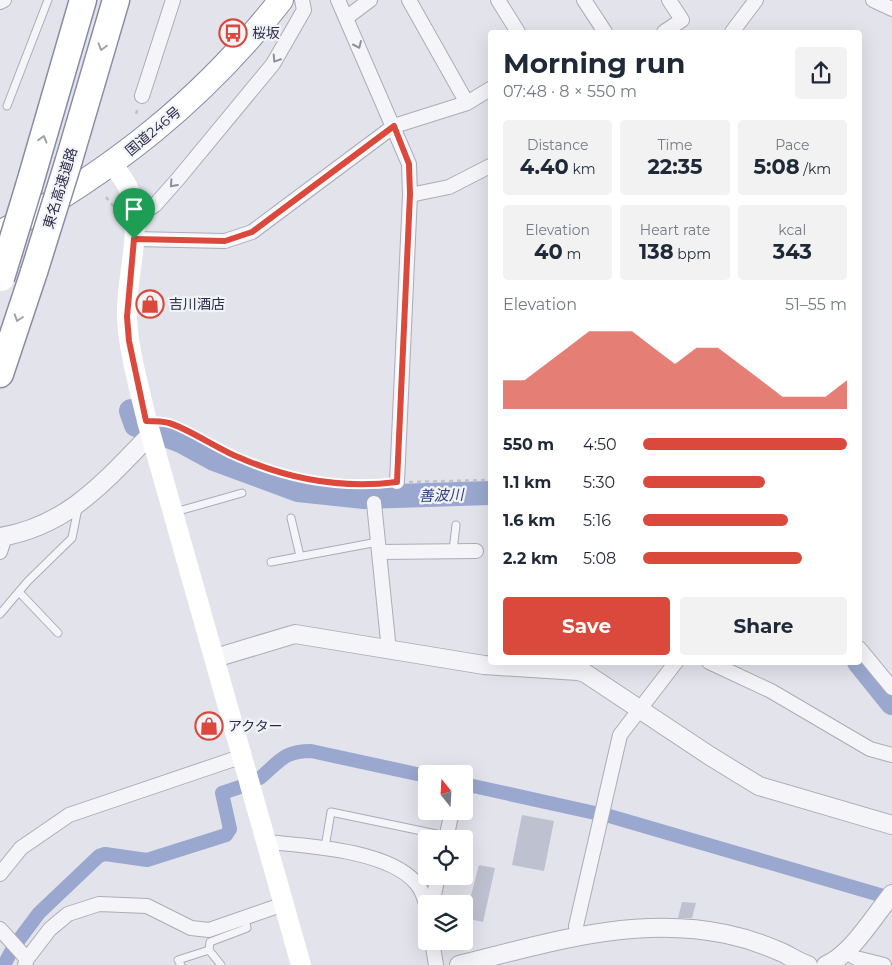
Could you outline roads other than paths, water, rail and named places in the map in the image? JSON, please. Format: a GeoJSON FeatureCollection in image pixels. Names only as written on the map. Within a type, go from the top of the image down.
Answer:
{"type":"FeatureCollection","features":[{"type":"Feature","properties":{"kind":"highway"},"geometry":{"type":"LineString","coordinates":[[0,279],[83,0]]}},
{"type":"Feature","properties":{"kind":"highway","name":"東名高速道路"},"geometry":{"type":"LineString","coordinates":[[0,374],[69,160],[116,0]]}},
{"type":"Feature","properties":{"kind":"highway","name":"国道246号"},"geometry":{"type":"LineString","coordinates":[[0,233],[54,203],[112,164],[198,93],[258,30],[281,0]]}},
{"type":"Feature","properties":{"kind":"main road"},"geometry":{"type":"LineString","coordinates":[[112,164],[129,188],[126,215],[134,239],[127,317],[129,341],[149,427],[301,965]]}},
{"type":"Feature","properties":{"kind":"street"},"geometry":{"type":"LineString","coordinates":[[0,2],[4,0]]}},
{"type":"Feature","properties":{"kind":"street"},"geometry":{"type":"LineString","coordinates":[[142,96],[172,0]]}},
{"type":"Feature","properties":{"kind":"street"},"geometry":{"type":"LineString","coordinates":[[126,215],[155,205],[273,64],[304,10],[302,0]]}},
{"type":"Feature","properties":{"kind":"street"},"geometry":{"type":"LineString","coordinates":[[338,0],[409,164],[410,194],[397,482]]}},
{"type":"Feature","properties":{"kind":"street"},"geometry":{"type":"LineString","coordinates":[[346,18],[370,0]]}},
{"type":"Feature","properties":{"kind":"street"},"geometry":{"type":"LineString","coordinates":[[409,0],[467,104]]}},
{"type":"Feature","properties":{"kind":"street"},"geometry":{"type":"LineString","coordinates":[[498,0],[517,30]]}},
{"type":"Feature","properties":{"kind":"street"},"geometry":{"type":"LineString","coordinates":[[584,0],[605,30]]}},
{"type":"Feature","properties":{"kind":"street"},"geometry":{"type":"LineString","coordinates":[[667,30],[682,20],[669,0]]}},
{"type":"Feature","properties":{"kind":"street"},"geometry":{"type":"LineString","coordinates":[[734,30],[756,0]]}},
{"type":"Feature","properties":{"kind":"street"},"geometry":{"type":"LineString","coordinates":[[873,0],[892,9]]}},
{"type":"Feature","properties":{"kind":"street"},"geometry":{"type":"LineString","coordinates":[[134,239],[225,241],[252,232],[394,126],[467,104],[488,90]]}},
{"type":"Feature","properties":{"kind":"street"},"geometry":{"type":"LineString","coordinates":[[410,194],[448,187],[488,167]]}},
{"type":"Feature","properties":{"kind":"street"},"geometry":{"type":"LineString","coordinates":[[2,542],[42,525],[92,495],[149,427]]}},
{"type":"Feature","properties":{"kind":"street"},"geometry":{"type":"LineString","coordinates":[[374,503],[390,651]]}},
{"type":"Feature","properties":{"kind":"street"},"geometry":{"type":"LineString","coordinates":[[379,547],[453,552],[476,551]]}},
{"type":"Feature","properties":{"kind":"street"},"geometry":{"type":"LineString","coordinates":[[215,658],[295,634],[484,665],[541,666],[585,673],[638,710],[759,786],[892,825]]}},
{"type":"Feature","properties":{"kind":"street"},"geometry":{"type":"LineString","coordinates":[[862,652],[892,688]]}},
{"type":"Feature","properties":{"kind":"street"},"geometry":{"type":"LineString","coordinates":[[578,936],[576,926],[620,735],[674,665]]}},
{"type":"Feature","properties":{"kind":"street"},"geometry":{"type":"LineString","coordinates":[[715,665],[771,691],[870,749],[892,755]]}},
{"type":"Feature","properties":{"kind":"street"},"geometry":{"type":"LineString","coordinates":[[0,874],[21,848],[70,815],[243,756]]}},
{"type":"Feature","properties":{"kind":"street"},"geometry":{"type":"LineString","coordinates":[[267,842],[324,847],[373,860],[404,873],[421,889],[423,895]]}},
{"type":"Feature","properties":{"kind":"street"},"geometry":{"type":"LineString","coordinates":[[826,965],[835,962],[846,952],[892,894]]}},
{"type":"Feature","properties":{"kind":"street"},"geometry":{"type":"LineString","coordinates":[[0,929],[26,962],[50,928],[68,914],[99,904],[147,906],[191,928],[209,930],[284,904]]}},
{"type":"Feature","properties":{"kind":"street"},"geometry":{"type":"LineString","coordinates":[[459,965],[578,936],[609,930],[647,927],[724,933],[749,939],[808,965]]}},
{"type":"Feature","properties":{"kind":"street"},"geometry":{"type":"LineString","coordinates":[[434,950],[436,965]]}},
{"type":"Feature","properties":{"kind":"street"},"geometry":{"type":"LineString","coordinates":[[846,952],[856,958],[884,965]]}},
{"type":"Feature","properties":{"kind":"lane"},"geometry":{"type":"LineString","coordinates":[[7,106],[48,0]]}},
{"type":"Feature","properties":{"kind":"lane"},"geometry":{"type":"LineString","coordinates":[[173,513],[242,493]]}},
{"type":"Feature","properties":{"kind":"lane"},"geometry":{"type":"LineString","coordinates":[[0,614],[72,538],[78,505]]}},
{"type":"Feature","properties":{"kind":"lane"},"geometry":{"type":"LineString","coordinates":[[290,518],[300,556]]}},
{"type":"Feature","properties":{"kind":"lane"},"geometry":{"type":"LineString","coordinates":[[453,552],[456,525]]}},
{"type":"Feature","properties":{"kind":"lane"},"geometry":{"type":"LineString","coordinates":[[271,562],[300,556],[379,547]]}},
{"type":"Feature","properties":{"kind":"lane"},"geometry":{"type":"LineString","coordinates":[[19,592],[58,632]]}},
{"type":"Feature","properties":{"kind":"lane"},"geometry":{"type":"LineString","coordinates":[[324,847],[331,812],[418,832]]}},
{"type":"Feature","properties":{"kind":"lane"},"geometry":{"type":"LineString","coordinates":[[221,965],[209,950],[210,942],[247,928],[245,919]]}},
{"type":"Feature","properties":{"kind":"lane"},"geometry":{"type":"LineString","coordinates":[[182,965],[178,960],[209,950]]}},
{"type":"Feature","properties":{"kind":"waterway","name":"善波川"},"geometry":{"type":"LineString","coordinates":[[131,411],[136,425]]}},
{"type":"Feature","properties":{"kind":"waterway","name":"善波川"},"geometry":{"type":"LineString","coordinates":[[163,434],[181,441],[214,459],[298,490],[364,497],[488,493]]}},
{"type":"Feature","properties":{"kind":"waterway","name":"善波川"},"geometry":{"type":"LineString","coordinates":[[861,665],[892,703]]}},
{"type":"Feature","properties":{"kind":"waterway"},"geometry":{"type":"LineString","coordinates":[[260,778],[283,758],[302,751],[311,751],[418,774]]}},
{"type":"Feature","properties":{"kind":"waterway"},"geometry":{"type":"LineString","coordinates":[[473,786],[595,813]]}},
{"type":"Feature","properties":{"kind":"waterway"},"geometry":{"type":"LineString","coordinates":[[18,941],[39,913],[99,856],[105,854],[147,860],[226,835],[230,829],[222,793],[240,787]]}},
{"type":"Feature","properties":{"kind":"waterway"},"geometry":{"type":"LineString","coordinates":[[606,815],[880,895]]}},
{"type":"Feature","properties":{"kind":"waterway"},"geometry":{"type":"LineString","coordinates":[[4,965],[12,950]]}},
{"type":"Feature","properties":{"kind":"place","name":"桜坂"},"geometry":{"type":"Point","coordinates":[233,33]}},
{"type":"Feature","properties":{"kind":"place","name":"吉川酒店"},"geometry":{"type":"Point","coordinates":[150,304]}},
{"type":"Feature","properties":{"kind":"place","name":"アクター"},"geometry":{"type":"Point","coordinates":[209,726]}}]}
